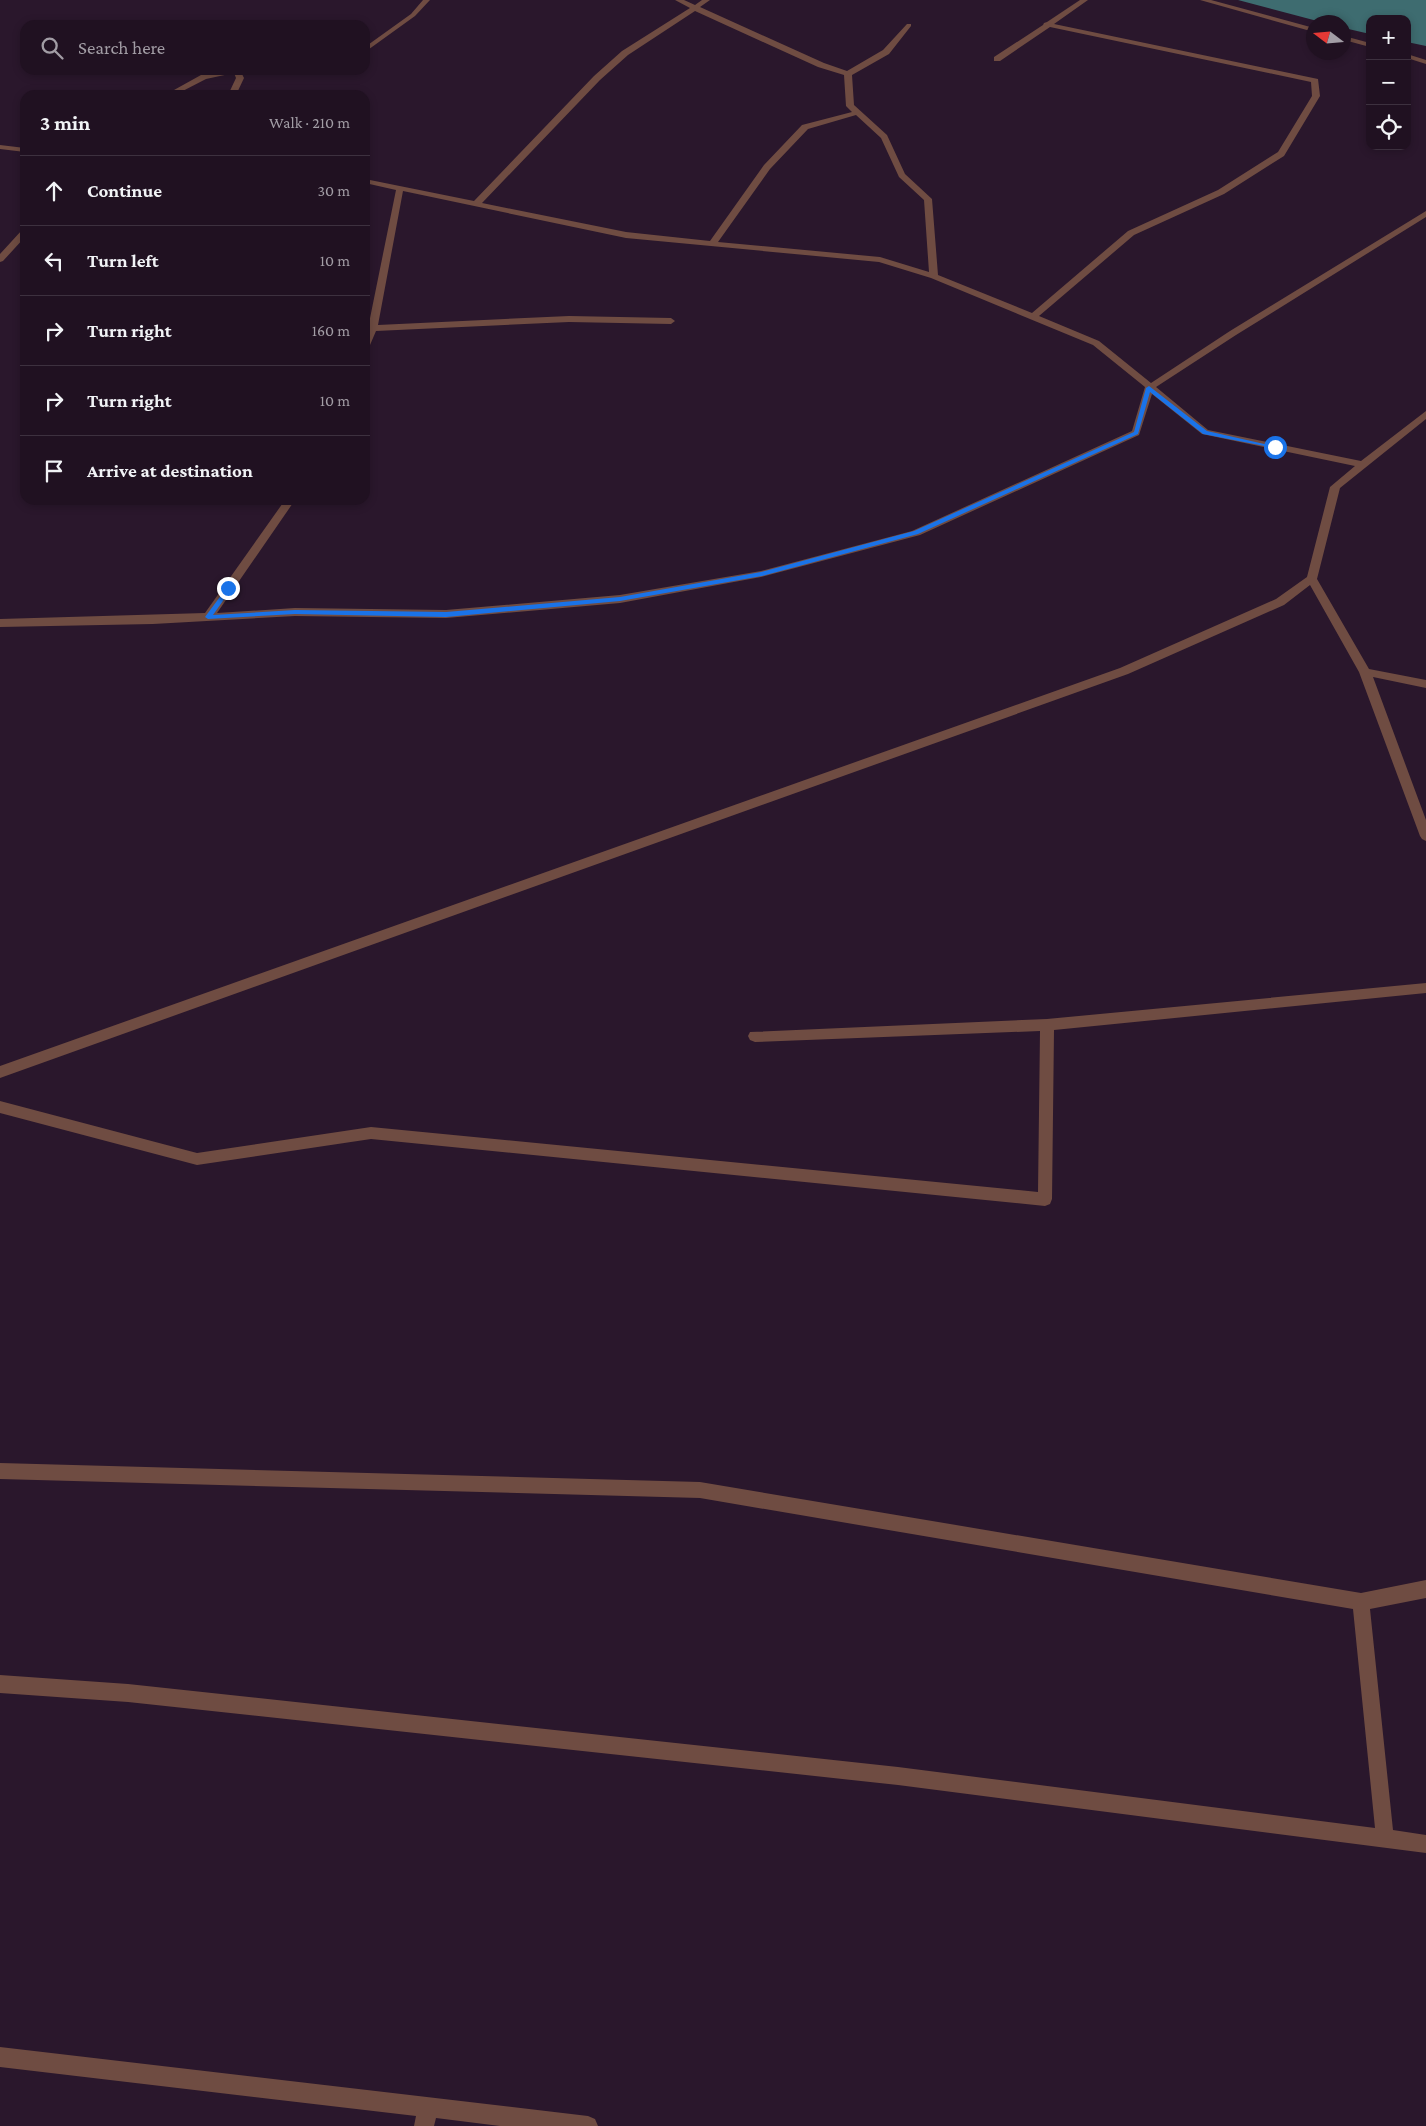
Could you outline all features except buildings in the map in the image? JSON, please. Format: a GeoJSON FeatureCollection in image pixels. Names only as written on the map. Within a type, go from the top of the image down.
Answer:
{"type":"FeatureCollection","features":[{"type":"Feature","properties":{"kind":"street"},"geometry":{"type":"LineString","coordinates":[[370,46],[413,15],[427,0]]}},
{"type":"Feature","properties":{"kind":"street"},"geometry":{"type":"LineString","coordinates":[[678,0],[821,65],[848,74],[886,52],[910,25]]}},
{"type":"Feature","properties":{"kind":"street"},"geometry":{"type":"LineString","coordinates":[[476,204],[598,78],[625,53],[707,0]]}},
{"type":"Feature","properties":{"kind":"street"},"geometry":{"type":"LineString","coordinates":[[997,58],[1085,0]]}},
{"type":"Feature","properties":{"kind":"street"},"geometry":{"type":"LineString","coordinates":[[1203,0],[1306,28]]}},
{"type":"Feature","properties":{"kind":"street"},"geometry":{"type":"LineString","coordinates":[[1033,317],[1131,233],[1220,192],[1281,154],[1316,96],[1316,81],[1046,24]]}},
{"type":"Feature","properties":{"kind":"street"},"geometry":{"type":"LineString","coordinates":[[1351,40],[1366,44]]}},
{"type":"Feature","properties":{"kind":"street"},"geometry":{"type":"LineString","coordinates":[[1411,57],[1426,62]]}},
{"type":"Feature","properties":{"kind":"street"},"geometry":{"type":"LineString","coordinates":[[848,74],[850,106],[884,137],[902,175],[928,199],[934,276]]}},
{"type":"Feature","properties":{"kind":"street"},"geometry":{"type":"LineString","coordinates":[[179,90],[204,77],[215,75]]}},
{"type":"Feature","properties":{"kind":"street"},"geometry":{"type":"LineString","coordinates":[[234,90],[240,78],[239,75]]}},
{"type":"Feature","properties":{"kind":"street"},"geometry":{"type":"LineString","coordinates":[[712,244],[767,167],[805,126],[856,113]]}},
{"type":"Feature","properties":{"kind":"street"},"geometry":{"type":"LineString","coordinates":[[0,148],[20,150]]}},
{"type":"Feature","properties":{"kind":"street"},"geometry":{"type":"LineString","coordinates":[[370,182],[626,235],[880,260],[934,276],[1096,343],[1205,432],[1362,464]]}},
{"type":"Feature","properties":{"kind":"street"},"geometry":{"type":"LineString","coordinates":[[370,334],[373,328],[400,188]]}},
{"type":"Feature","properties":{"kind":"street"},"geometry":{"type":"LineString","coordinates":[[0,623],[208,617],[295,612],[446,614],[620,599],[762,574],[916,533],[1136,433],[1149,388],[1232,333],[1426,213]]}},
{"type":"Feature","properties":{"kind":"street"},"geometry":{"type":"LineString","coordinates":[[0,259],[20,237]]}},
{"type":"Feature","properties":{"kind":"street"},"geometry":{"type":"LineString","coordinates":[[373,328],[569,318],[671,321]]}},
{"type":"Feature","properties":{"kind":"street"},"geometry":{"type":"LineString","coordinates":[[0,1072],[1124,671],[1280,602],[1312,579],[1335,487],[1426,414]]}},
{"type":"Feature","properties":{"kind":"street"},"geometry":{"type":"LineString","coordinates":[[208,617],[286,505]]}},
{"type":"Feature","properties":{"kind":"street"},"geometry":{"type":"LineString","coordinates":[[1312,579],[1366,672],[1426,836]]}},
{"type":"Feature","properties":{"kind":"street"},"geometry":{"type":"LineString","coordinates":[[1366,672],[1426,684]]}},
{"type":"Feature","properties":{"kind":"street"},"geometry":{"type":"LineString","coordinates":[[755,1036],[1047,1025],[1426,988]]}},
{"type":"Feature","properties":{"kind":"street"},"geometry":{"type":"LineString","coordinates":[[0,1106],[197,1159],[371,1133],[1045,1199],[1047,1025]]}},
{"type":"Feature","properties":{"kind":"street"},"geometry":{"type":"LineString","coordinates":[[0,1471],[700,1490],[1361,1602],[1426,1589]]}},
{"type":"Feature","properties":{"kind":"street"},"geometry":{"type":"LineString","coordinates":[[1361,1602],[1385,1839]]}},
{"type":"Feature","properties":{"kind":"street"},"geometry":{"type":"LineString","coordinates":[[0,1684],[128,1693],[888,1775],[1426,1844]]}},
{"type":"Feature","properties":{"kind":"street"},"geometry":{"type":"LineString","coordinates":[[0,2057],[426,2117],[588,2126]]}},
{"type":"Feature","properties":{"kind":"shaded area"},"geometry":{"type":"Polygon","coordinates":[[[1238,0],[1426,0],[1426,46],[1411,43],[1411,15],[1366,15],[1366,33],[1351,30],[1351,15],[1306,15],[1306,18],[1238,0]]]}},
{"type":"Feature","properties":{"kind":"route"},"geometry":{"type":"LineString","coordinates":[[228,588],[208,617],[295,612],[446,614],[620,599],[762,574],[916,533],[1136,433],[1149,388],[1205,432],[1275,447]]}}]}
